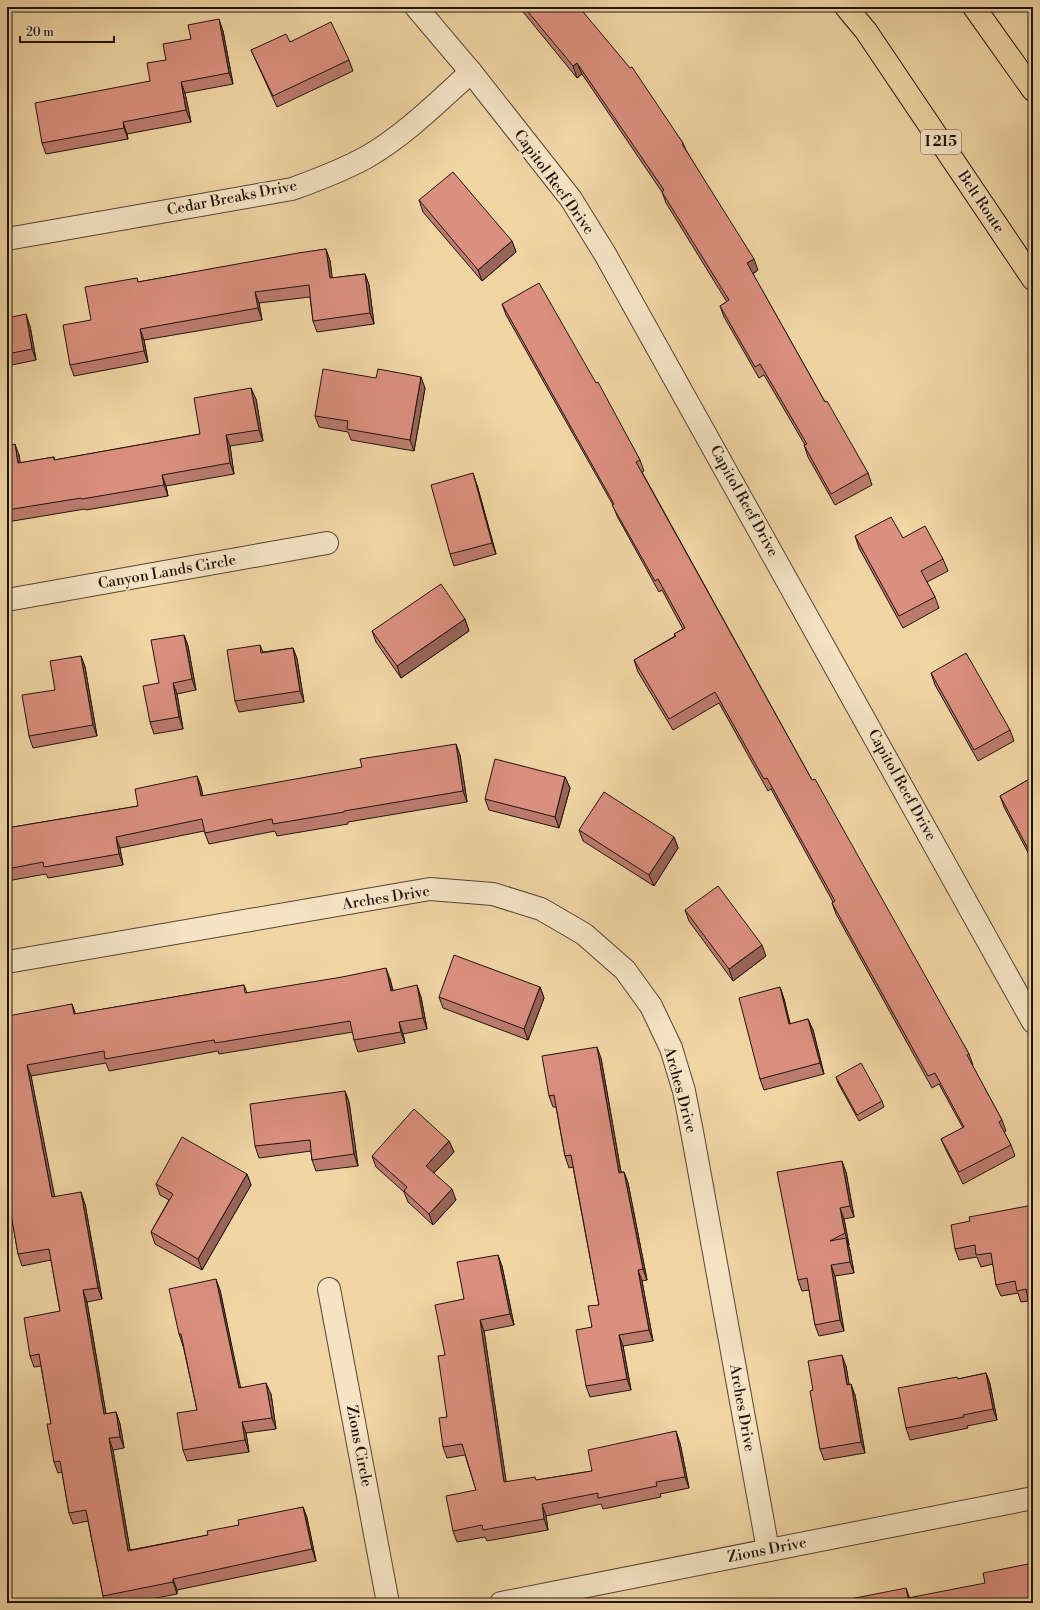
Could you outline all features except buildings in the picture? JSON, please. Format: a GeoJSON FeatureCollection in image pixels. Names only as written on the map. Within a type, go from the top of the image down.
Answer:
{"type":"FeatureCollection","features":[{"type":"Feature","properties":{"kind":"highway","name":"Belt Route"},"geometry":{"type":"LineString","coordinates":[[846,7],[866,32],[1033,279]]}},
{"type":"Feature","properties":{"kind":"highway"},"geometry":{"type":"LineString","coordinates":[[974,7],[1033,90]]}},
{"type":"Feature","properties":{"kind":"street","name":"Capitol Reef Drive"},"geometry":{"type":"LineString","coordinates":[[416,7],[471,72],[571,199],[605,254],[1033,1022]]}},
{"type":"Feature","properties":{"kind":"street","name":"Cedar Breaks Drive"},"geometry":{"type":"LineString","coordinates":[[7,239],[292,189],[330,176],[366,158],[402,133],[471,72]]}},
{"type":"Feature","properties":{"kind":"street","name":"Canyon Lands Circle"},"geometry":{"type":"LineString","coordinates":[[7,600],[327,543]]}},
{"type":"Feature","properties":{"kind":"street","name":"Arches Drive"},"geometry":{"type":"LineString","coordinates":[[7,962],[430,890],[493,894],[541,910],[584,934],[625,970],[651,1006],[673,1055],[684,1091],[768,1550]]}},
{"type":"Feature","properties":{"kind":"street","name":"Zions Circle"},"geometry":{"type":"LineString","coordinates":[[329,1289],[388,1603]]}},
{"type":"Feature","properties":{"kind":"street","name":"Zions Drive"},"geometry":{"type":"LineString","coordinates":[[500,1603],[1033,1498]]}}]}
